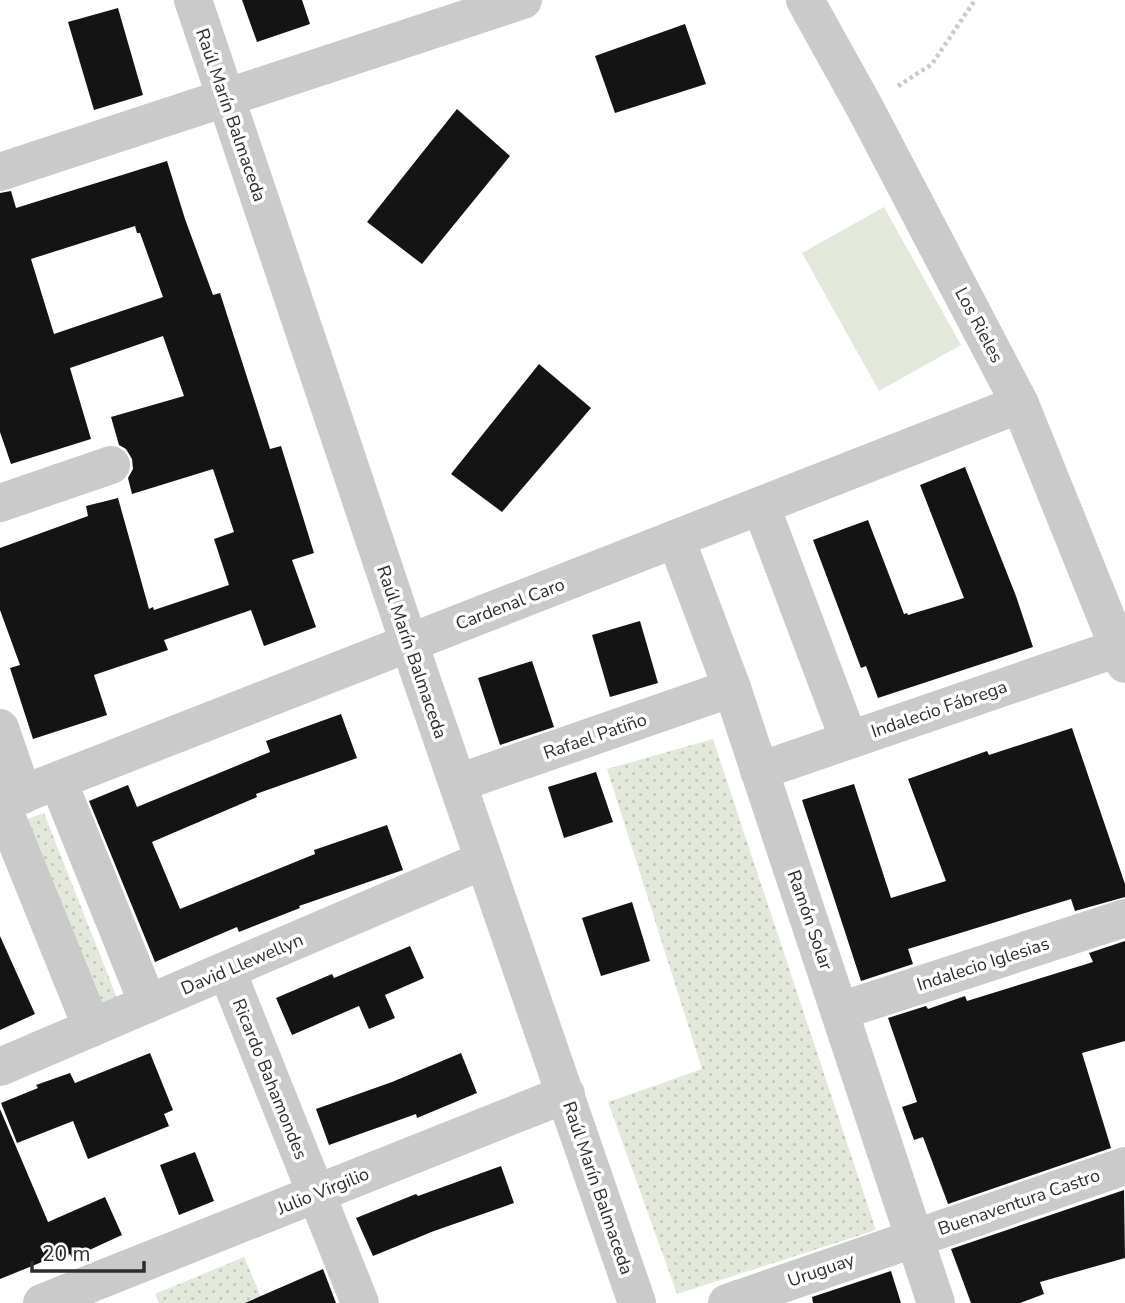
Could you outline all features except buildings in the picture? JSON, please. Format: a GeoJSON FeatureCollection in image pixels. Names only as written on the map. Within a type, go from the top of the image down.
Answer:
{"type":"FeatureCollection","features":[{"type":"Feature","properties":{"kind":"street","name":"Raúl Marín Balmaceda"},"geometry":{"type":"LineString","coordinates":[[193,0],[409,643],[637,1303]]}},
{"type":"Feature","properties":{"kind":"street","name":"Los Rieles"},"geometry":{"type":"LineString","coordinates":[[805,0],[1020,404],[1122,656]]}},
{"type":"Feature","properties":{"kind":"street"},"geometry":{"type":"LineString","coordinates":[[0,172],[505,3]]}},
{"type":"Feature","properties":{"kind":"street","name":"Cardenal Caro"},"geometry":{"type":"LineString","coordinates":[[8,800],[1020,404]]}},
{"type":"Feature","properties":{"kind":"street"},"geometry":{"type":"LineString","coordinates":[[0,503],[111,465]]}},
{"type":"Feature","properties":{"kind":"street"},"geometry":{"type":"LineString","coordinates":[[761,506],[849,740]]}},
{"type":"Feature","properties":{"kind":"street","name":"Ramón Solar"},"geometry":{"type":"LineString","coordinates":[[676,539],[732,688],[936,1303]]}},
{"type":"Feature","properties":{"kind":"street","name":"Indalecio Fábrega"},"geometry":{"type":"LineString","coordinates":[[759,771],[849,740],[1122,656]]}},
{"type":"Feature","properties":{"kind":"street","name":"Rafael Patiño"},"geometry":{"type":"LineString","coordinates":[[458,783],[732,688]]}},
{"type":"Feature","properties":{"kind":"street"},"geometry":{"type":"LineString","coordinates":[[0,728],[8,800],[92,1028]]}},
{"type":"Feature","properties":{"kind":"street"},"geometry":{"type":"LineString","coordinates":[[58,780],[148,1004]]}},
{"type":"Feature","properties":{"kind":"street","name":"David Llewellyn"},"geometry":{"type":"LineString","coordinates":[[0,1067],[484,860]]}},
{"type":"Feature","properties":{"kind":"street","name":"Indalecio Iglesias"},"geometry":{"type":"LineString","coordinates":[[840,1011],[1125,918]]}},
{"type":"Feature","properties":{"kind":"street","name":"Ricardo Bahamondes"},"geometry":{"type":"LineString","coordinates":[[227,971],[360,1303]]}},
{"type":"Feature","properties":{"kind":"street","name":"Julio Virgilio"},"geometry":{"type":"LineString","coordinates":[[42,1303],[566,1094]]}},
{"type":"Feature","properties":{"kind":"street","name":"Buenaventura Castro"},"geometry":{"type":"LineString","coordinates":[[914,1238],[1125,1166]]}},
{"type":"Feature","properties":{"kind":"street","name":"Uruguay"},"geometry":{"type":"LineString","coordinates":[[727,1303],[914,1238]]}},
{"type":"Feature","properties":{"kind":"path"},"geometry":{"type":"LineString","coordinates":[[864,108],[932,64],[975,0]]}},
{"type":"Feature","properties":{"kind":"shaded area"},"geometry":{"type":"Polygon","coordinates":[[[884,207],[961,345],[879,391],[802,253],[884,207]]]}},
{"type":"Feature","properties":{"kind":"shaded area"},"geometry":{"type":"Polygon","coordinates":[[[713,739],[876,1230],[677,1294],[608,1102],[702,1069],[607,769],[713,739]]]}},
{"type":"Feature","properties":{"kind":"shaded area"},"geometry":{"type":"Polygon","coordinates":[[[44,813],[119,1003],[102,1010],[27,819],[44,813]]]}},
{"type":"Feature","properties":{"kind":"shaded area"},"geometry":{"type":"Polygon","coordinates":[[[244,1257],[264,1303],[159,1303],[155,1294],[244,1257]]]}}]}
